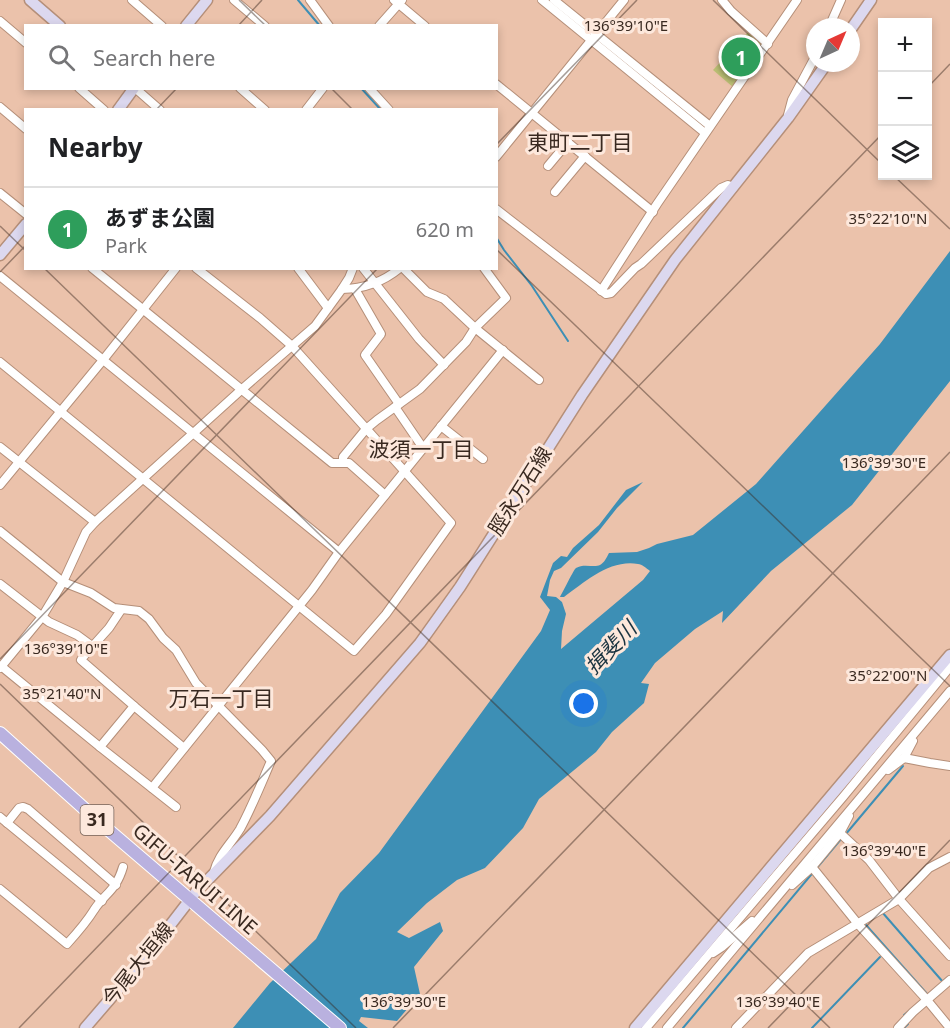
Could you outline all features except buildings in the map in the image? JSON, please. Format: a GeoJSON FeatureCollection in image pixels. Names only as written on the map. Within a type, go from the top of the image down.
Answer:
{"type":"FeatureCollection","features":[{"type":"Feature","properties":{"kind":"main road"},"geometry":{"type":"LineString","coordinates":[[30,0],[58,24]]}},
{"type":"Feature","properties":{"kind":"main road"},"geometry":{"type":"LineString","coordinates":[[188,24],[207,0]]}},
{"type":"Feature","properties":{"kind":"main road"},"geometry":{"type":"LineString","coordinates":[[859,18],[871,0]]}},
{"type":"Feature","properties":{"kind":"main road","name":"脛永万石線"},"geometry":{"type":"LineString","coordinates":[[193,903],[213,874],[270,816],[420,643],[460,587],[582,395],[675,260],[788,118],[821,72]]}},
{"type":"Feature","properties":{"kind":"main road"},"geometry":{"type":"LineString","coordinates":[[120,108],[133,90]]}},
{"type":"Feature","properties":{"kind":"main road"},"geometry":{"type":"LineString","coordinates":[[0,255],[24,226]]}},
{"type":"Feature","properties":{"kind":"main road"},"geometry":{"type":"LineString","coordinates":[[635,1028],[950,655]]}},
{"type":"Feature","properties":{"kind":"main road","name":"GIFU-TARUI LINE"},"geometry":{"type":"LineString","coordinates":[[0,733],[98,821],[340,1028]]}},
{"type":"Feature","properties":{"kind":"main road","name":"今尾大垣線"},"geometry":{"type":"LineString","coordinates":[[85,1028],[193,903]]}},
{"type":"Feature","properties":{"kind":"street"},"geometry":{"type":"LineString","coordinates":[[132,0],[160,24]]}},
{"type":"Feature","properties":{"kind":"street"},"geometry":{"type":"LineString","coordinates":[[234,0],[263,24]]}},
{"type":"Feature","properties":{"kind":"street"},"geometry":{"type":"LineString","coordinates":[[310,0],[328,24]]}},
{"type":"Feature","properties":{"kind":"street"},"geometry":{"type":"LineString","coordinates":[[542,0],[594,38],[708,130]]}},
{"type":"Feature","properties":{"kind":"street"},"geometry":{"type":"LineString","coordinates":[[554,0],[594,38]]}},
{"type":"Feature","properties":{"kind":"street"},"geometry":{"type":"LineString","coordinates":[[498,155],[624,0]]}},
{"type":"Feature","properties":{"kind":"street"},"geometry":{"type":"LineString","coordinates":[[722,0],[768,44]]}},
{"type":"Feature","properties":{"kind":"street"},"geometry":{"type":"LineString","coordinates":[[601,291],[797,0]]}},
{"type":"Feature","properties":{"kind":"street"},"geometry":{"type":"LineString","coordinates":[[833,18],[841,0]]}},
{"type":"Feature","properties":{"kind":"street"},"geometry":{"type":"LineString","coordinates":[[380,24],[398,1],[423,24]]}},
{"type":"Feature","properties":{"kind":"street"},"geometry":{"type":"LineString","coordinates":[[0,21],[24,41]]}},
{"type":"Feature","properties":{"kind":"street"},"geometry":{"type":"LineString","coordinates":[[788,118],[792,100],[807,72]]}},
{"type":"Feature","properties":{"kind":"street"},"geometry":{"type":"LineString","coordinates":[[498,86],[653,212]]}},
{"type":"Feature","properties":{"kind":"street"},"geometry":{"type":"LineString","coordinates":[[81,90],[102,108]]}},
{"type":"Feature","properties":{"kind":"street"},"geometry":{"type":"LineString","coordinates":[[137,90],[158,108]]}},
{"type":"Feature","properties":{"kind":"street"},"geometry":{"type":"LineString","coordinates":[[242,90],[264,108]]}},
{"type":"Feature","properties":{"kind":"street"},"geometry":{"type":"LineString","coordinates":[[309,108],[322,90]]}},
{"type":"Feature","properties":{"kind":"street"},"geometry":{"type":"LineString","coordinates":[[371,90],[387,108]]}},
{"type":"Feature","properties":{"kind":"street"},"geometry":{"type":"LineString","coordinates":[[0,107],[24,127]]}},
{"type":"Feature","properties":{"kind":"street"},"geometry":{"type":"LineString","coordinates":[[548,166],[568,142]]}},
{"type":"Feature","properties":{"kind":"street"},"geometry":{"type":"LineString","coordinates":[[555,192],[585,156]]}},
{"type":"Feature","properties":{"kind":"street"},"geometry":{"type":"LineString","coordinates":[[498,209],[606,294],[611,293],[634,268],[721,188],[728,185],[733,188]]}},
{"type":"Feature","properties":{"kind":"street"},"geometry":{"type":"LineString","coordinates":[[0,193],[24,212]]}},
{"type":"Feature","properties":{"kind":"street"},"geometry":{"type":"LineString","coordinates":[[94,270],[332,463],[349,464],[385,495]]}},
{"type":"Feature","properties":{"kind":"street"},"geometry":{"type":"LineString","coordinates":[[0,484],[174,270]]}},
{"type":"Feature","properties":{"kind":"street"},"geometry":{"type":"LineString","coordinates":[[0,362],[354,651],[386,614],[451,523],[292,346],[199,270]]}},
{"type":"Feature","properties":{"kind":"street"},"geometry":{"type":"LineString","coordinates":[[300,270],[328,308]]}},
{"type":"Feature","properties":{"kind":"street"},"geometry":{"type":"LineString","coordinates":[[176,807],[1,667],[42,617],[63,582],[86,532],[193,433],[315,326],[350,278],[352,270]]}},
{"type":"Feature","properties":{"kind":"street"},"geometry":{"type":"LineString","coordinates":[[364,270],[418,339],[444,365]]}},
{"type":"Feature","properties":{"kind":"street"},"geometry":{"type":"LineString","coordinates":[[342,289],[355,289],[374,284],[399,270]]}},
{"type":"Feature","properties":{"kind":"street"},"geometry":{"type":"LineString","coordinates":[[403,270],[427,292],[444,299],[475,328],[539,380]]}},
{"type":"Feature","properties":{"kind":"street"},"geometry":{"type":"LineString","coordinates":[[343,463],[343,457],[366,429],[420,389],[465,342],[475,328],[506,298],[485,270]]}},
{"type":"Feature","properties":{"kind":"street"},"geometry":{"type":"LineString","coordinates":[[0,276],[339,552]]}},
{"type":"Feature","properties":{"kind":"street"},"geometry":{"type":"LineString","coordinates":[[355,289],[381,334],[365,355],[423,448]]}},
{"type":"Feature","properties":{"kind":"street"},"geometry":{"type":"LineString","coordinates":[[152,788],[503,350]]}},
{"type":"Feature","properties":{"kind":"street"},"geometry":{"type":"LineString","coordinates":[[441,426],[483,459]]}},
{"type":"Feature","properties":{"kind":"street"},"geometry":{"type":"LineString","coordinates":[[0,447],[95,522]]}},
{"type":"Feature","properties":{"kind":"street"},"geometry":{"type":"LineString","coordinates":[[0,531],[63,582],[91,592],[114,608],[139,611],[149,619],[176,651],[196,683],[271,761],[239,830],[216,862],[213,874]]}},
{"type":"Feature","properties":{"kind":"street"},"geometry":{"type":"LineString","coordinates":[[0,584],[42,617],[77,635],[92,646]]}},
{"type":"Feature","properties":{"kind":"street"},"geometry":{"type":"LineString","coordinates":[[121,610],[109,628],[81,660],[184,748]]}},
{"type":"Feature","properties":{"kind":"street"},"geometry":{"type":"LineString","coordinates":[[646,1028],[843,797],[950,667]]}},
{"type":"Feature","properties":{"kind":"street"},"geometry":{"type":"LineString","coordinates":[[667,1028],[950,691]]}},
{"type":"Feature","properties":{"kind":"street"},"geometry":{"type":"LineString","coordinates":[[100,747],[134,706]]}},
{"type":"Feature","properties":{"kind":"street"},"geometry":{"type":"LineString","coordinates":[[877,778],[904,758],[920,728]]}},
{"type":"Feature","properties":{"kind":"street"},"geometry":{"type":"LineString","coordinates":[[904,758],[950,766]]}},
{"type":"Feature","properties":{"kind":"street"},"geometry":{"type":"LineString","coordinates":[[704,959],[722,947],[812,867],[840,833],[855,804]]}},
{"type":"Feature","properties":{"kind":"street"},"geometry":{"type":"LineString","coordinates":[[7,823],[19,808],[28,809],[116,885]]}},
{"type":"Feature","properties":{"kind":"street"},"geometry":{"type":"LineString","coordinates":[[0,817],[102,901]]}},
{"type":"Feature","properties":{"kind":"street"},"geometry":{"type":"LineString","coordinates":[[840,833],[869,860],[899,899],[950,956]]}},
{"type":"Feature","properties":{"kind":"street"},"geometry":{"type":"LineString","coordinates":[[736,1028],[808,953],[899,899],[929,868],[950,857]]}},
{"type":"Feature","properties":{"kind":"street"},"geometry":{"type":"LineString","coordinates":[[0,889],[67,944],[116,885],[123,867]]}},
{"type":"Feature","properties":{"kind":"street"},"geometry":{"type":"LineString","coordinates":[[812,867],[858,924],[950,1028]]}},
{"type":"Feature","properties":{"kind":"street"},"geometry":{"type":"LineString","coordinates":[[898,1028],[950,980]]}},
{"type":"Feature","properties":{"kind":"green space"},"geometry":{"type":"Polygon","coordinates":[[[750,30],[765,44],[734,88],[713,70],[750,30]]]}},
{"type":"Feature","properties":{"kind":"water","name":"揖斐川"},"geometry":{"type":"Polygon","coordinates":[[[950,251],[950,381],[852,505],[771,571],[722,623],[723,611],[695,629],[655,663],[641,683],[649,684],[644,703],[612,732],[596,752],[539,799],[523,828],[485,868],[457,880],[427,903],[397,932],[409,938],[440,922],[443,931],[414,967],[420,994],[397,1021],[361,1017],[359,1021],[368,1028],[233,1028],[270,983],[316,939],[340,893],[379,853],[541,631],[550,610],[540,597],[553,563],[561,556],[567,557],[573,548],[599,525],[626,490],[643,482],[617,508],[598,532],[561,568],[554,571],[547,596],[556,597],[562,602],[566,614],[561,649],[643,580],[650,571],[639,564],[618,565],[598,573],[564,597],[560,597],[576,568],[600,565],[609,553],[637,552],[657,544],[693,535],[756,484],[880,344],[950,251]]]}},
{"type":"Feature","properties":{"kind":"waterway"},"geometry":{"type":"LineString","coordinates":[[298,0],[318,24]]}},
{"type":"Feature","properties":{"kind":"waterway"},"geometry":{"type":"LineString","coordinates":[[363,90],[379,108]]}},
{"type":"Feature","properties":{"kind":"waterway"},"geometry":{"type":"LineString","coordinates":[[498,240],[532,286],[568,341]]}},
{"type":"Feature","properties":{"kind":"waterway"},"geometry":{"type":"LineString","coordinates":[[845,835],[903,766]]}},
{"type":"Feature","properties":{"kind":"waterway"},"geometry":{"type":"LineString","coordinates":[[683,1028],[841,839]]}},
{"type":"Feature","properties":{"kind":"waterway"},"geometry":{"type":"LineString","coordinates":[[882,912],[943,982]]}},
{"type":"Feature","properties":{"kind":"waterway"},"geometry":{"type":"LineString","coordinates":[[866,925],[928,995],[930,994]]}},
{"type":"Feature","properties":{"kind":"waterway"},"geometry":{"type":"LineString","coordinates":[[812,1028],[880,957]]}},
{"type":"Feature","properties":{"kind":"waterway"},"geometry":{"type":"LineString","coordinates":[[904,1015],[909,1011]]}},
{"type":"Feature","properties":{"kind":"waterway"},"geometry":{"type":"LineString","coordinates":[[904,1028],[908,1024]]}},
{"type":"Feature","properties":{"kind":"place","name":"あずま公園"},"geometry":{"type":"Point","coordinates":[741,57]}},
{"type":"Feature","properties":{"kind":"district","name":"東町二丁目"},"geometry":{"type":"Point","coordinates":[580,143]}},
{"type":"Feature","properties":{"kind":"district","name":"波須一丁目"},"geometry":{"type":"Point","coordinates":[421,450]}},
{"type":"Feature","properties":{"kind":"district","name":"万石一丁目"},"geometry":{"type":"Point","coordinates":[221,699]}}]}
